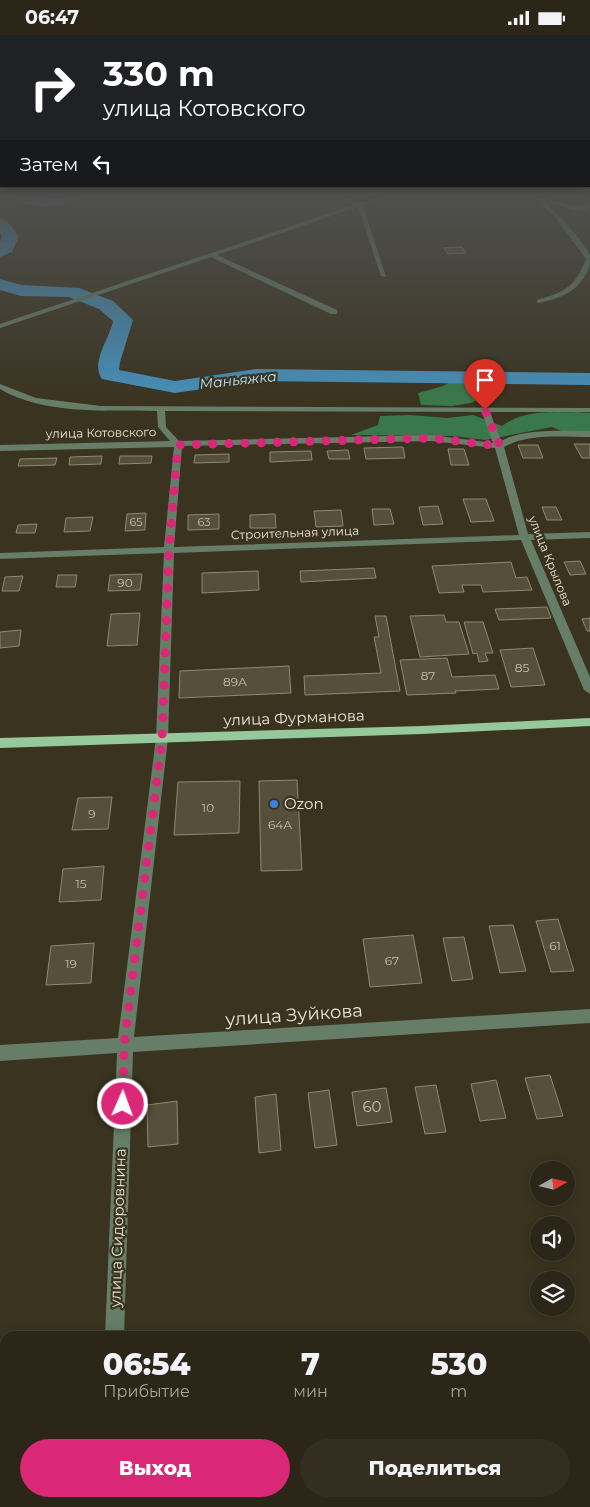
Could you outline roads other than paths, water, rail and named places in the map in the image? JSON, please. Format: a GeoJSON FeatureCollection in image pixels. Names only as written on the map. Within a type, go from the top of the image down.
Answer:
{"type":"FeatureCollection","features":[{"type":"Feature","properties":{"kind":"main road","name":"улица Фурманова"},"geometry":{"type":"LineString","coordinates":[[0,743],[162,739],[590,722]]}},
{"type":"Feature","properties":{"kind":"street"},"geometry":{"type":"LineString","coordinates":[[0,326],[186,264]]}},
{"type":"Feature","properties":{"kind":"street"},"geometry":{"type":"LineString","coordinates":[[230,264],[334,312]]}},
{"type":"Feature","properties":{"kind":"street"},"geometry":{"type":"LineString","coordinates":[[380,264],[384,276]]}},
{"type":"Feature","properties":{"kind":"street"},"geometry":{"type":"LineString","coordinates":[[539,301],[564,295],[582,278],[587,264]]}},
{"type":"Feature","properties":{"kind":"street"},"geometry":{"type":"LineString","coordinates":[[0,386],[12,395],[39,401],[101,408],[590,410]]}},
{"type":"Feature","properties":{"kind":"street"},"geometry":{"type":"LineString","coordinates":[[161,408],[162,427],[178,445]]}},
{"type":"Feature","properties":{"kind":"street","name":"улица Крылова"},"geometry":{"type":"LineString","coordinates":[[485,410],[500,446],[524,536],[590,690]]}},
{"type":"Feature","properties":{"kind":"street","name":"улица Котовского"},"geometry":{"type":"LineString","coordinates":[[0,448],[431,438],[500,446],[511,439],[551,434],[590,434]]}},
{"type":"Feature","properties":{"kind":"street","name":"улица Сидоровнина"},"geometry":{"type":"LineString","coordinates":[[115,1331],[124,1046],[162,739],[169,550],[178,445]]}},
{"type":"Feature","properties":{"kind":"street","name":"Строительная улица"},"geometry":{"type":"LineString","coordinates":[[0,556],[590,535]]}},
{"type":"Feature","properties":{"kind":"street","name":"улица Зуйкова"},"geometry":{"type":"LineString","coordinates":[[0,1053],[590,1016]]}},
{"type":"Feature","properties":{"kind":"waterway","name":"Маньяжка"},"geometry":{"type":"LineString","coordinates":[[0,284],[21,290],[72,292],[106,305],[123,320],[122,328],[109,362],[109,375],[175,387],[256,375],[590,379]]}},
{"type":"Feature","properties":{"kind":"place","name":"Ozon"},"geometry":{"type":"Point","coordinates":[274,804]}}]}
